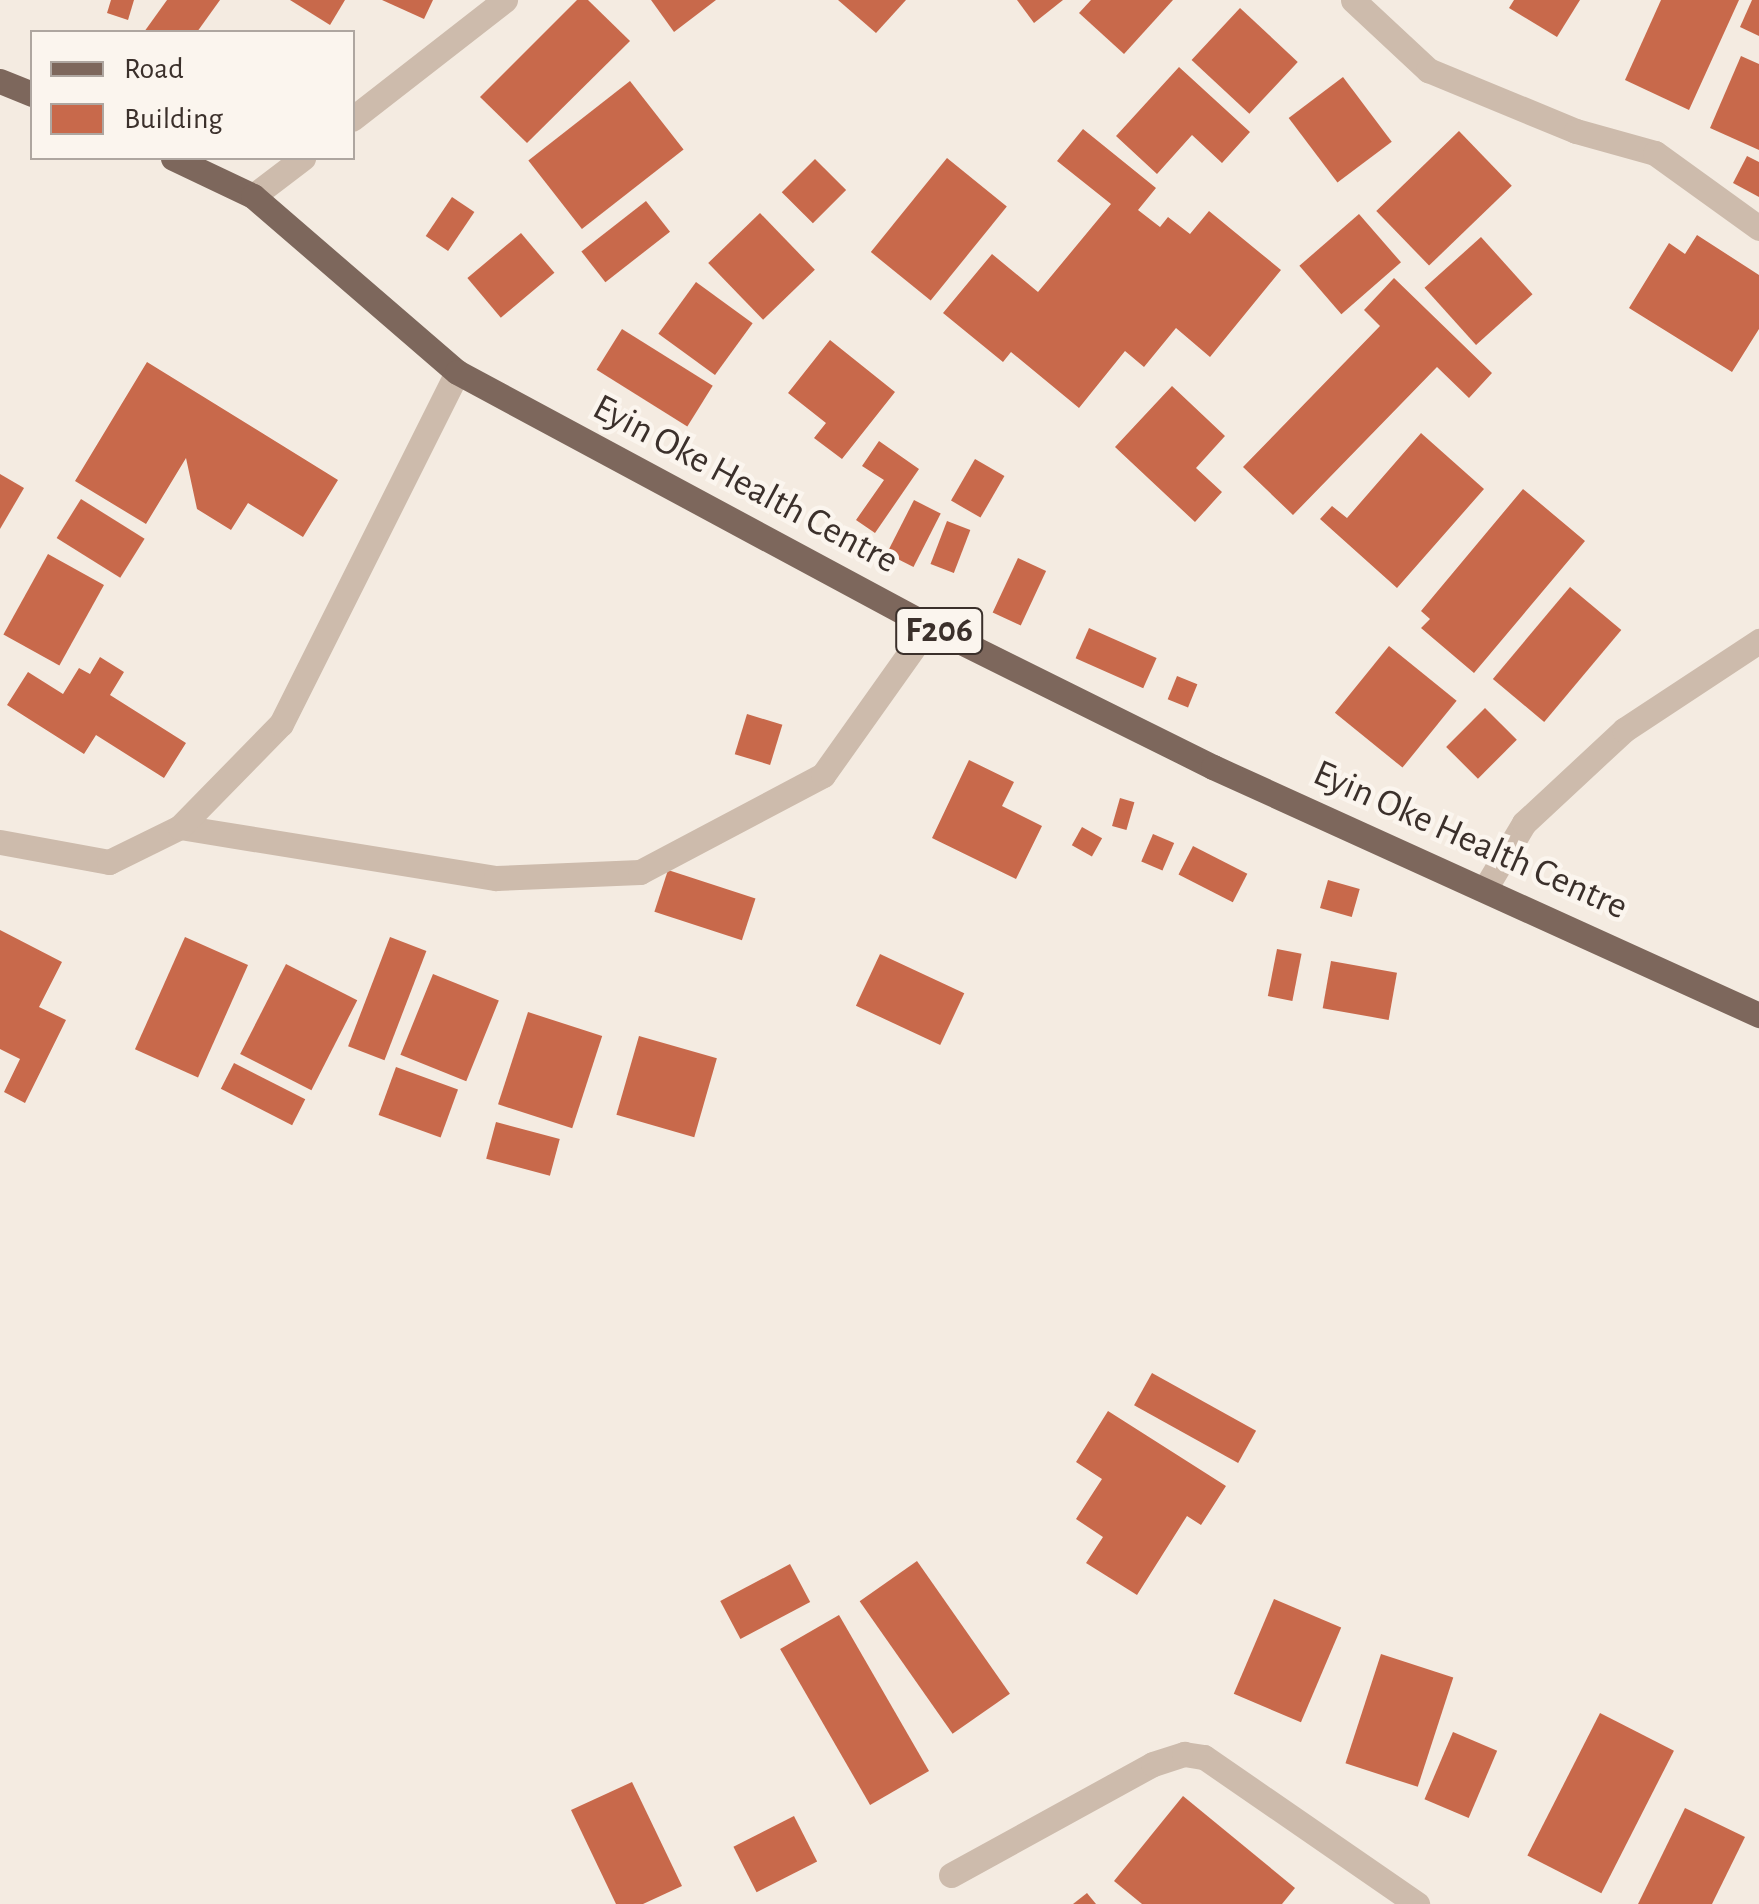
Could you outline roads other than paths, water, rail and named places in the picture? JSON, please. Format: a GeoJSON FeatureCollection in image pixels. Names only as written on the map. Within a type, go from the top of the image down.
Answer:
{"type":"FeatureCollection","features":[{"type":"Feature","properties":{"kind":"main road"},"geometry":{"type":"LineString","coordinates":[[0,81],[30,93]]}},
{"type":"Feature","properties":{"kind":"main road","name":"Eyin Oke Health Centre"},"geometry":{"type":"LineString","coordinates":[[178,160],[253,196],[457,372],[928,626],[1212,767],[1486,887],[1759,1014]]}},
{"type":"Feature","properties":{"kind":"street"},"geometry":{"type":"LineString","coordinates":[[355,117],[505,0]]}},
{"type":"Feature","properties":{"kind":"street"},"geometry":{"type":"LineString","coordinates":[[1353,0],[1428,70],[1576,131],[1656,153],[1759,228]]}},
{"type":"Feature","properties":{"kind":"street"},"geometry":{"type":"LineString","coordinates":[[253,196],[300,160]]}},
{"type":"Feature","properties":{"kind":"street"},"geometry":{"type":"LineString","coordinates":[[0,842],[109,862],[180,827],[281,724],[457,372]]}},
{"type":"Feature","properties":{"kind":"street"},"geometry":{"type":"LineString","coordinates":[[180,827],[496,878],[640,872],[756,805],[823,775],[928,626]]}},
{"type":"Feature","properties":{"kind":"street"},"geometry":{"type":"LineString","coordinates":[[1486,887],[1524,824],[1624,730],[1759,641]]}},
{"type":"Feature","properties":{"kind":"street"},"geometry":{"type":"LineString","coordinates":[[951,1874],[1153,1764],[1184,1754],[1204,1757],[1416,1904]]}}]}
